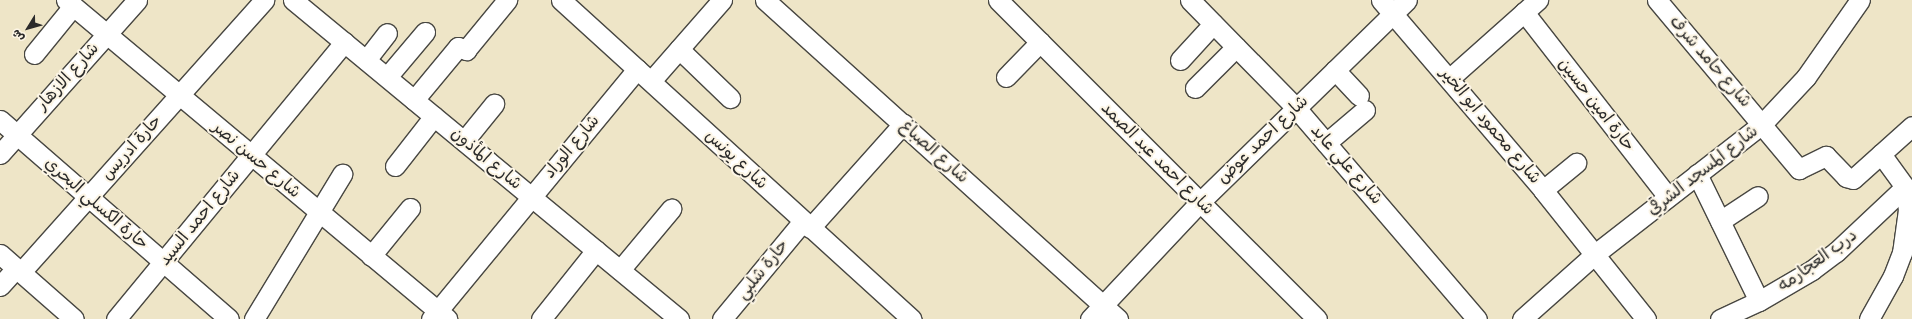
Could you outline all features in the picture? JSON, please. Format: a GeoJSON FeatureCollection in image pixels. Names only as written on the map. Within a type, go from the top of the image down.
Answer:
{"type":"FeatureCollection","features":[{"type":"Feature","properties":{"kind":"street","name":"شارع الازهار"},"geometry":{"type":"LineString","coordinates":[[0,154],[137,0]]}},
{"type":"Feature","properties":{"kind":"street","name":"حارة ادريس"},"geometry":{"type":"LineString","coordinates":[[0,286],[19,270],[88,198],[264,0]]}},
{"type":"Feature","properties":{"kind":"street","name":"شارع المأذون"},"geometry":{"type":"LineString","coordinates":[[294,0],[679,319]]}},
{"type":"Feature","properties":{"kind":"street"},"geometry":{"type":"LineString","coordinates":[[414,100],[458,47],[466,50],[507,0]]}},
{"type":"Feature","properties":{"kind":"street","name":"شارع يونس"},"geometry":{"type":"LineString","coordinates":[[561,0],[806,225],[912,319]]}},
{"type":"Feature","properties":{"kind":"street","name":"شارع الوراد"},"geometry":{"type":"LineString","coordinates":[[438,316],[531,197],[644,75],[679,49],[722,0]]}},
{"type":"Feature","properties":{"kind":"street","name":"شارع الصباغ"},"geometry":{"type":"LineString","coordinates":[[765,0],[1118,319]]}},
{"type":"Feature","properties":{"kind":"street","name":"شارع احمد عبد الصمد"},"geometry":{"type":"LineString","coordinates":[[998,0],[1317,319]]}},
{"type":"Feature","properties":{"kind":"street","name":"شارع علي عابد"},"geometry":{"type":"LineString","coordinates":[[1190,0],[1296,108],[1477,319]]}},
{"type":"Feature","properties":{"kind":"street","name":"شارع محمود ابو الخير"},"geometry":{"type":"LineString","coordinates":[[1382,0],[1401,7],[1450,78],[1543,190],[1646,319]]}},
{"type":"Feature","properties":{"kind":"street","name":"شارع حامد شرف"},"geometry":{"type":"LineString","coordinates":[[1656,0],[1763,123],[1799,168],[1826,156],[1846,177],[1853,179],[1881,154]]}},
{"type":"Feature","properties":{"kind":"street","name":"شارع المسجد الشرقي"},"geometry":{"type":"LineString","coordinates":[[1532,316],[1595,254],[1763,123],[1806,77],[1860,0]]}},
{"type":"Feature","properties":{"kind":"street","name":"شارع حسن نصر"},"geometry":{"type":"LineString","coordinates":[[70,3],[371,256],[438,316]]}},
{"type":"Feature","properties":{"kind":"street"},"geometry":{"type":"LineString","coordinates":[[34,54],[70,3]]}},
{"type":"Feature","properties":{"kind":"street","name":"حارة امين حسين"},"geometry":{"type":"LineString","coordinates":[[1450,78],[1531,6],[1668,197]]}},
{"type":"Feature","properties":{"kind":"street","name":"شارع احمد عوض"},"geometry":{"type":"LineString","coordinates":[[1090,319],[1102,304],[1200,202],[1401,7]]}},
{"type":"Feature","properties":{"kind":"street"},"geometry":{"type":"LineString","coordinates":[[1180,60],[1213,24]]}},
{"type":"Feature","properties":{"kind":"street"},"geometry":{"type":"LineString","coordinates":[[387,77],[425,32]]}},
{"type":"Feature","properties":{"kind":"street"},"geometry":{"type":"LineString","coordinates":[[366,60],[387,33]]}},
{"type":"Feature","properties":{"kind":"street","name":"شارع احمد السيد"},"geometry":{"type":"LineString","coordinates":[[116,319],[344,42]]}},
{"type":"Feature","properties":{"kind":"street"},"geometry":{"type":"LineString","coordinates":[[1006,78],[1040,42]]}},
{"type":"Feature","properties":{"kind":"street"},"geometry":{"type":"LineString","coordinates":[[1195,88],[1236,47]]}},
{"type":"Feature","properties":{"kind":"street"},"geometry":{"type":"LineString","coordinates":[[679,49],[730,98]]}},
{"type":"Feature","properties":{"kind":"street"},"geometry":{"type":"LineString","coordinates":[[1326,143],[1362,103],[1335,70]]}},
{"type":"Feature","properties":{"kind":"street"},"geometry":{"type":"LineString","coordinates":[[464,141],[494,104]]}},
{"type":"Feature","properties":{"kind":"street"},"geometry":{"type":"LineString","coordinates":[[395,166],[434,116]]}},
{"type":"Feature","properties":{"kind":"street","name":"حارة الكسلي البحري"},"geometry":{"type":"LineString","coordinates":[[0,120],[229,319]]}},
{"type":"Feature","properties":{"kind":"street","name":"حارة شلبي"},"geometry":{"type":"LineString","coordinates":[[722,319],[806,225],[903,124]]}},
{"type":"Feature","properties":{"kind":"street"},"geometry":{"type":"LineString","coordinates":[[1869,319],[1893,276],[1902,253],[1908,210],[1905,187],[1881,154],[1912,126]]}},
{"type":"Feature","properties":{"kind":"street"},"geometry":{"type":"LineString","coordinates":[[1543,190],[1576,163]]}},
{"type":"Feature","properties":{"kind":"street"},"geometry":{"type":"LineString","coordinates":[[254,319],[318,211],[342,174]]}},
{"type":"Feature","properties":{"kind":"street"},"geometry":{"type":"LineString","coordinates":[[1697,174],[1759,301]]}},
{"type":"Feature","properties":{"kind":"street","name":"درب العجارمه"},"geometry":{"type":"LineString","coordinates":[[1720,319],[1759,301],[1836,252],[1905,187]]}},
{"type":"Feature","properties":{"kind":"street"},"geometry":{"type":"LineString","coordinates":[[1720,221],[1758,196]]}},
{"type":"Feature","properties":{"kind":"street"},"geometry":{"type":"LineString","coordinates":[[371,256],[410,208]]}},
{"type":"Feature","properties":{"kind":"street"},"geometry":{"type":"LineString","coordinates":[[620,270],[671,209]]}},
{"type":"Feature","properties":{"kind":"street"},"geometry":{"type":"LineString","coordinates":[[541,319],[596,250]]}},
{"type":"Feature","properties":{"kind":"street"},"geometry":{"type":"LineString","coordinates":[[0,254],[74,319]]}}]}
